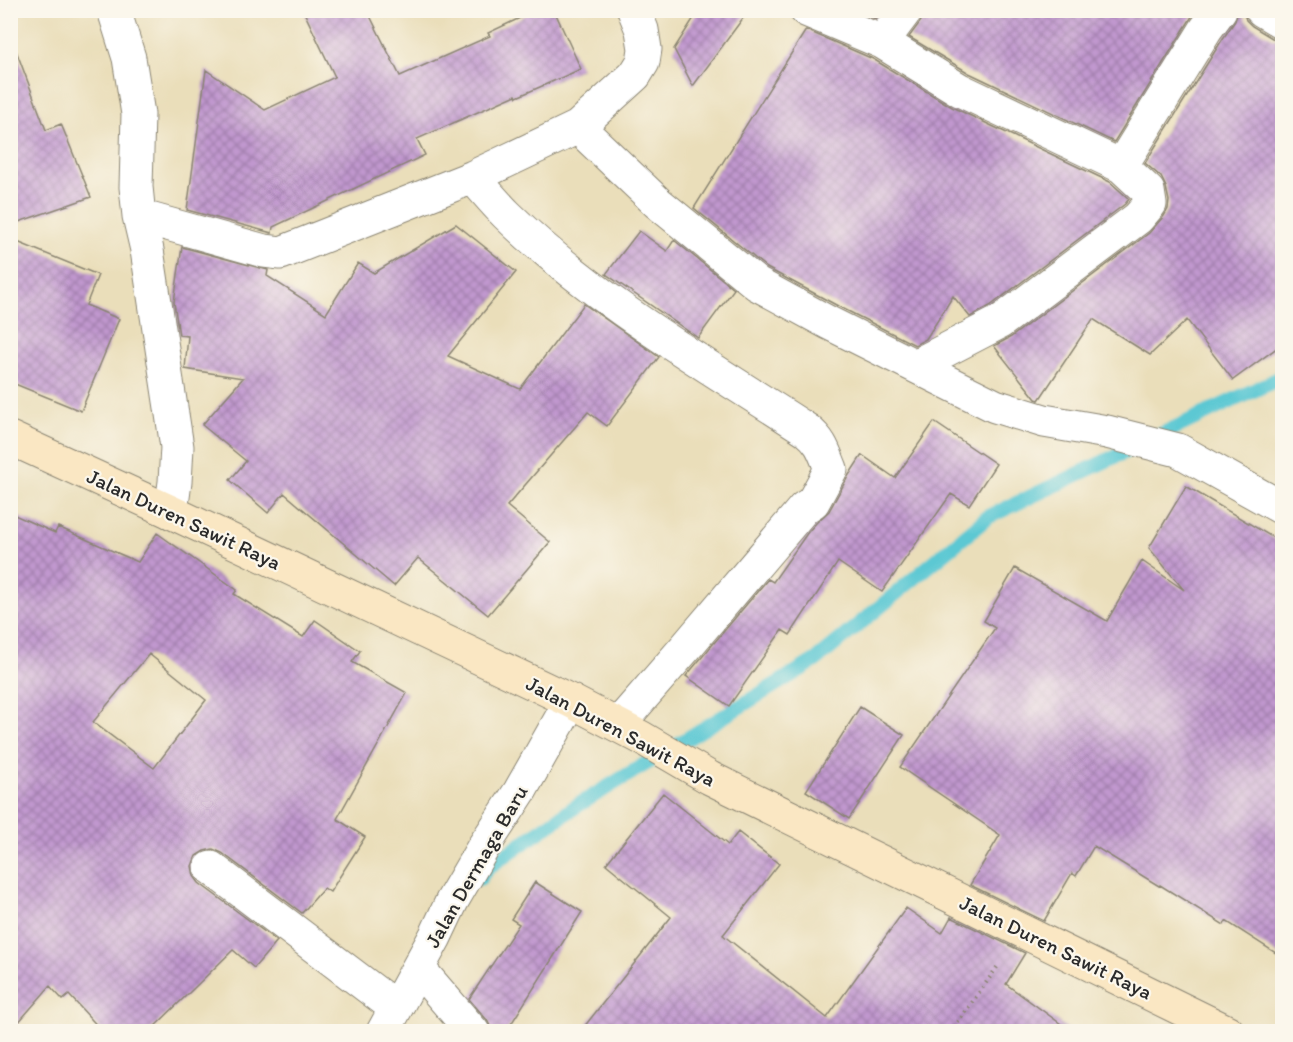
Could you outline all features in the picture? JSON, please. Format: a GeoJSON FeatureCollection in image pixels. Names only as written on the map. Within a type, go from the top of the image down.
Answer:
{"type":"FeatureCollection","features":[{"type":"Feature","properties":{"kind":"street"},"geometry":{"type":"LineString","coordinates":[[114,10],[129,58],[138,114],[136,188],[139,216],[147,250],[177,447],[171,512]]}},
{"type":"Feature","properties":{"kind":"street"},"geometry":{"type":"LineString","coordinates":[[139,216],[264,251],[281,253],[473,177],[578,127],[635,75],[643,62],[645,49],[642,30],[634,10]]}},
{"type":"Feature","properties":{"kind":"street"},"geometry":{"type":"LineString","coordinates":[[806,10],[882,42],[960,90],[1120,166],[1148,191],[1150,204],[1138,218],[1000,322],[915,366]]}},
{"type":"Feature","properties":{"kind":"street"},"geometry":{"type":"LineString","coordinates":[[882,42],[906,10]]}},
{"type":"Feature","properties":{"kind":"street"},"geometry":{"type":"LineString","coordinates":[[1120,166],[1220,10]]}},
{"type":"Feature","properties":{"kind":"street"},"geometry":{"type":"LineString","coordinates":[[1262,10],[1282,22]]}},
{"type":"Feature","properties":{"kind":"street"},"geometry":{"type":"LineString","coordinates":[[578,127],[658,203],[757,284],[829,323],[995,406],[1044,421],[1107,432],[1178,450],[1282,508]]}},
{"type":"Feature","properties":{"kind":"street"},"geometry":{"type":"LineString","coordinates":[[473,177],[506,214],[587,285],[627,314],[814,435],[824,447],[831,469],[813,502],[804,508],[686,648],[630,732]]}},
{"type":"Feature","properties":{"kind":"street","name":"Jalan Duren Sawit Raya"},"geometry":{"type":"LineString","coordinates":[[10,438],[571,701],[710,778],[1228,1032]]}},
{"type":"Feature","properties":{"kind":"street","name":"Jalan Dermaga Baru"},"geometry":{"type":"LineString","coordinates":[[389,1020],[435,937],[452,901],[520,791],[571,701]]}},
{"type":"Feature","properties":{"kind":"street"},"geometry":{"type":"LineString","coordinates":[[211,868],[389,1020]]}},
{"type":"Feature","properties":{"kind":"street"},"geometry":{"type":"LineString","coordinates":[[418,968],[473,1032]]}},
{"type":"Feature","properties":{"kind":"path"},"geometry":{"type":"LineString","coordinates":[[951,1032],[983,987]]}},
{"type":"Feature","properties":{"kind":"building"},"geometry":{"type":"Polygon","coordinates":[[[303,10],[367,10],[400,76],[490,36],[488,33],[537,10],[554,10],[581,69],[417,139],[425,155],[273,227],[272,233],[187,210],[206,70],[265,110],[335,77],[303,10]]]}},
{"type":"Feature","properties":{"kind":"building"},"geometry":{"type":"Polygon","coordinates":[[[699,10],[749,10],[693,86],[674,49],[699,10]]]}},
{"type":"Feature","properties":{"kind":"building"},"geometry":{"type":"Polygon","coordinates":[[[856,10],[882,10],[876,19],[856,10]]]}},
{"type":"Feature","properties":{"kind":"building"},"geometry":{"type":"Polygon","coordinates":[[[924,10],[1196,10],[1114,142],[969,73],[909,37],[921,21],[924,10]]]}},
{"type":"Feature","properties":{"kind":"building"},"geometry":{"type":"Polygon","coordinates":[[[1238,10],[1243,10],[1246,20],[1252,26],[1282,41],[1282,344],[1233,380],[1187,320],[1150,355],[1093,319],[1039,400],[1036,399],[994,346],[1011,337],[1149,233],[1164,216],[1169,201],[1166,187],[1161,177],[1145,163],[1235,21],[1238,10]]]}},
{"type":"Feature","properties":{"kind":"building"},"geometry":{"type":"Polygon","coordinates":[[[806,30],[873,59],[952,107],[1110,182],[1129,199],[990,306],[970,317],[953,296],[926,339],[915,345],[838,306],[767,268],[694,208],[806,30]]]}},
{"type":"Feature","properties":{"kind":"building"},"geometry":{"type":"Polygon","coordinates":[[[14,45],[46,130],[61,124],[91,197],[10,225],[10,46],[14,45]]]}},
{"type":"Feature","properties":{"kind":"building"},"geometry":{"type":"Polygon","coordinates":[[[456,224],[516,272],[448,356],[520,389],[584,304],[659,357],[607,426],[588,412],[507,506],[550,542],[488,615],[418,558],[394,586],[284,493],[268,513],[230,480],[246,461],[202,425],[243,378],[185,369],[188,336],[179,335],[174,302],[182,247],[268,270],[267,276],[326,314],[358,263],[374,273],[456,224]]]}},
{"type":"Feature","properties":{"kind":"building"},"geometry":{"type":"Polygon","coordinates":[[[639,231],[667,251],[674,240],[734,289],[698,338],[606,274],[639,231]]]}},
{"type":"Feature","properties":{"kind":"building"},"geometry":{"type":"Polygon","coordinates":[[[10,239],[98,275],[86,305],[119,319],[81,411],[10,382],[10,239]]]}},
{"type":"Feature","properties":{"kind":"building"},"geometry":{"type":"Polygon","coordinates":[[[934,422],[996,464],[969,505],[951,494],[882,592],[838,562],[790,635],[782,630],[729,706],[686,676],[768,579],[773,582],[808,532],[829,511],[862,455],[895,478],[934,422]]]}},
{"type":"Feature","properties":{"kind":"building"},"geometry":{"type":"Polygon","coordinates":[[[1186,486],[1282,543],[1282,957],[1226,921],[1224,925],[1094,846],[1076,876],[1072,873],[1044,921],[970,885],[1000,835],[900,767],[995,628],[984,621],[1015,568],[1107,621],[1142,561],[1184,590],[1149,548],[1186,486]]]}},
{"type":"Feature","properties":{"kind":"building"},"geometry":{"type":"Polygon","coordinates":[[[10,513],[55,533],[58,527],[138,562],[157,533],[237,590],[234,594],[303,637],[315,620],[360,651],[352,662],[407,693],[337,819],[365,837],[330,892],[324,888],[302,913],[222,853],[213,849],[196,856],[192,866],[194,876],[199,883],[277,941],[254,968],[233,950],[149,1032],[103,1032],[69,995],[63,1000],[50,986],[10,1032],[10,513]],[[149,654],[93,722],[154,768],[206,700],[149,654]]]}},
{"type":"Feature","properties":{"kind":"building"},"geometry":{"type":"Polygon","coordinates":[[[860,707],[904,735],[849,819],[806,791],[860,707]]]}},
{"type":"Feature","properties":{"kind":"building"},"geometry":{"type":"Polygon","coordinates":[[[663,793],[728,845],[738,832],[779,864],[723,935],[827,1018],[906,908],[942,933],[951,917],[1025,953],[1006,984],[1072,1032],[580,1032],[671,917],[606,864],[663,793]]]}},
{"type":"Feature","properties":{"kind":"building"},"geometry":{"type":"Polygon","coordinates":[[[535,882],[582,912],[506,1032],[491,1032],[487,1020],[469,999],[519,924],[511,919],[535,882]]]}},
{"type":"Feature","properties":{"kind":"waterway"},"geometry":{"type":"LineString","coordinates":[[480,878],[487,868],[575,807],[816,660],[988,517],[1282,377]]}}]}
